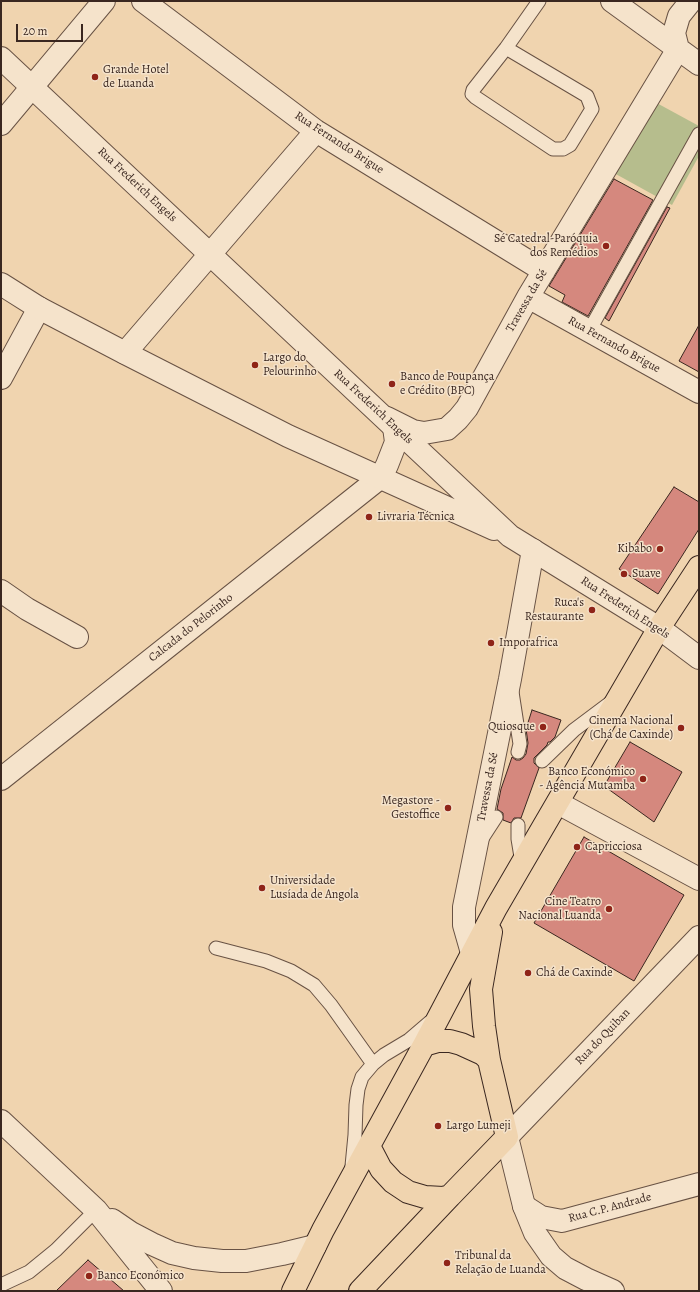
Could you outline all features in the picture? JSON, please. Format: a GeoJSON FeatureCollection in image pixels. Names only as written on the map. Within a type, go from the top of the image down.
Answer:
{"type":"FeatureCollection","features":[{"type":"Feature","properties":{"kind":"main road"},"geometry":{"type":"LineString","coordinates":[[293,1291],[315,1246],[424,1045],[496,908],[660,628],[699,567]]}},
{"type":"Feature","properties":{"kind":"main road"},"geometry":{"type":"LineString","coordinates":[[360,1291],[507,1137],[489,1060],[481,989],[487,948],[496,908]]}},
{"type":"Feature","properties":{"kind":"main road"},"geometry":{"type":"LineString","coordinates":[[424,1045],[438,1041],[456,1043],[472,1048],[483,1054],[489,1060]]}},
{"type":"Feature","properties":{"kind":"main road"},"geometry":{"type":"LineString","coordinates":[[369,1146],[381,1169],[393,1182],[408,1192],[425,1197],[443,1198],[450,1196]]}},
{"type":"Feature","properties":{"kind":"street"},"geometry":{"type":"LineString","coordinates":[[1,124],[104,1]]}},
{"type":"Feature","properties":{"kind":"street","name":"Rua Fernando Brigue"},"geometry":{"type":"LineString","coordinates":[[143,1],[316,131],[544,271]]}},
{"type":"Feature","properties":{"kind":"street"},"geometry":{"type":"LineString","coordinates":[[612,1],[699,64]]}},
{"type":"Feature","properties":{"kind":"street"},"geometry":{"type":"LineString","coordinates":[[678,49],[674,33],[679,16],[691,1]]}},
{"type":"Feature","properties":{"kind":"street","name":"Travessa da Sé"},"geometry":{"type":"LineString","coordinates":[[388,421],[412,431],[424,433],[447,429],[458,420],[467,408],[528,297],[678,49]]}},
{"type":"Feature","properties":{"kind":"street","name":"Rua Frederich Engels"},"geometry":{"type":"LineString","coordinates":[[1,58],[510,536],[660,628],[699,658]]}},
{"type":"Feature","properties":{"kind":"street"},"geometry":{"type":"LineString","coordinates":[[125,353],[316,131]]}},
{"type":"Feature","properties":{"kind":"street"},"geometry":{"type":"LineString","coordinates":[[1,284],[39,308],[288,436],[510,536]]}},
{"type":"Feature","properties":{"kind":"street","name":"Rua Fernando Brigue"},"geometry":{"type":"LineString","coordinates":[[528,297],[699,392]]}},
{"type":"Feature","properties":{"kind":"street"},"geometry":{"type":"LineString","coordinates":[[1,378],[39,308]]}},
{"type":"Feature","properties":{"kind":"street"},"geometry":{"type":"LineString","coordinates":[[381,477],[396,442],[388,421]]}},
{"type":"Feature","properties":{"kind":"street","name":"Calcada do Pelorinho"},"geometry":{"type":"LineString","coordinates":[[1,779],[381,477]]}},
{"type":"Feature","properties":{"kind":"street","name":"Travessa da Sé"},"geometry":{"type":"LineString","coordinates":[[472,953],[464,925],[464,907],[510,678],[533,550]]}},
{"type":"Feature","properties":{"kind":"street"},"geometry":{"type":"LineString","coordinates":[[1,591],[27,609],[76,637]]}},
{"type":"Feature","properties":{"kind":"street"},"geometry":{"type":"LineString","coordinates":[[558,803],[699,879]]}},
{"type":"Feature","properties":{"kind":"street","name":"Rua do Quiban"},"geometry":{"type":"LineString","coordinates":[[507,1137],[699,937]]}},
{"type":"Feature","properties":{"kind":"street"},"geometry":{"type":"LineString","coordinates":[[1,1120],[96,1210],[161,1291]]}},
{"type":"Feature","properties":{"kind":"street"},"geometry":{"type":"LineString","coordinates":[[507,1137],[524,1206],[535,1233],[551,1256],[565,1268],[613,1291]]}},
{"type":"Feature","properties":{"kind":"street","name":"Rua C.P. Andrade"},"geometry":{"type":"LineString","coordinates":[[524,1206],[541,1217],[562,1221],[699,1184]]}},
{"type":"Feature","properties":{"kind":"street"},"geometry":{"type":"LineString","coordinates":[[96,1210],[131,1233],[152,1244],[172,1253],[194,1258],[222,1261],[246,1260],[282,1254],[315,1246]]}},
{"type":"Feature","properties":{"kind":"lane"},"geometry":{"type":"LineString","coordinates":[[506,48],[587,96],[592,109],[570,145],[563,149],[553,149],[472,94],[473,90],[506,48],[539,1]]}},
{"type":"Feature","properties":{"kind":"lane"},"geometry":{"type":"LineString","coordinates":[[589,331],[699,134]]}},
{"type":"Feature","properties":{"kind":"lane"},"geometry":{"type":"LineString","coordinates":[[510,678],[520,744],[518,752]]}},
{"type":"Feature","properties":{"kind":"lane"},"geometry":{"type":"LineString","coordinates":[[542,761],[574,730],[621,695]]}},
{"type":"Feature","properties":{"kind":"lane"},"geometry":{"type":"LineString","coordinates":[[476,846],[496,817]]}},
{"type":"Feature","properties":{"kind":"lane"},"geometry":{"type":"LineString","coordinates":[[518,825],[518,839],[522,863]]}},
{"type":"Feature","properties":{"kind":"lane"},"geometry":{"type":"LineString","coordinates":[[216,948],[266,961],[291,971],[314,985],[331,1005],[373,1064]]}},
{"type":"Feature","properties":{"kind":"lane"},"geometry":{"type":"LineString","coordinates":[[345,1190],[353,1164],[356,1135],[356,1105],[358,1089],[362,1077],[373,1064],[384,1055],[421,1031],[432,1020],[449,997]]}},
{"type":"Feature","properties":{"kind":"lane"},"geometry":{"type":"LineString","coordinates":[[384,1055],[403,1048],[424,1045]]}},
{"type":"Feature","properties":{"kind":"lane"},"geometry":{"type":"LineString","coordinates":[[356,1105],[361,1125],[369,1146]]}},
{"type":"Feature","properties":{"kind":"lane"},"geometry":{"type":"LineString","coordinates":[[1,1285],[29,1272],[51,1254],[96,1210]]}},
{"type":"Feature","properties":{"kind":"green space"},"geometry":{"type":"Polygon","coordinates":[[[642,95],[699,126],[699,156],[672,205],[603,167],[642,95]]]}},
{"type":"Feature","properties":{"kind":"building"},"geometry":{"type":"Polygon","coordinates":[[[614,179],[653,200],[588,316],[562,302],[565,295],[549,286],[614,179]]]}},
{"type":"Feature","properties":{"kind":"building"},"geometry":{"type":"Polygon","coordinates":[[[667,207],[670,208],[609,321],[605,318],[667,207]]]}},
{"type":"Feature","properties":{"kind":"building"},"geometry":{"type":"Polygon","coordinates":[[[699,325],[699,372],[679,361],[699,325]]]}},
{"type":"Feature","properties":{"kind":"building","name":"Kibabo"},"geometry":{"type":"Polygon","coordinates":[[[674,487],[699,502],[699,529],[658,594],[619,569],[674,487]]]}},
{"type":"Feature","properties":{"kind":"building"},"geometry":{"type":"Polygon","coordinates":[[[532,710],[561,720],[555,737],[548,742],[547,745],[534,758],[534,763],[539,768],[521,818],[514,818],[511,823],[503,820],[503,813],[497,809],[501,789],[512,757],[516,760],[520,760],[526,754],[528,743],[526,729],[532,710]]]}},
{"type":"Feature","properties":{"kind":"building","name":"Banco Económico - Agência Mutamba"},"geometry":{"type":"Polygon","coordinates":[[[630,742],[682,772],[654,822],[604,786],[630,742]]]}},
{"type":"Feature","properties":{"kind":"building","name":"Cine Teatro Nacional Luanda"},"geometry":{"type":"Polygon","coordinates":[[[584,837],[684,895],[634,981],[534,923],[584,837]]]}},
{"type":"Feature","properties":{"kind":"building","name":"Banco Económico"},"geometry":{"type":"Polygon","coordinates":[[[88,1260],[124,1291],[56,1291],[88,1260]]]}},
{"type":"Feature","properties":{"kind":"place","name":"Grande Hotel de Luanda"},"geometry":{"type":"Point","coordinates":[95,77]}},
{"type":"Feature","properties":{"kind":"place","name":"Sé Catedral-Paróquia dos Remédios"},"geometry":{"type":"Point","coordinates":[606,246]}},
{"type":"Feature","properties":{"kind":"place","name":"Largo do Pelourinho"},"geometry":{"type":"Point","coordinates":[255,365]}},
{"type":"Feature","properties":{"kind":"place","name":"Banco de Poupança e Crédito (BPC)"},"geometry":{"type":"Point","coordinates":[392,384]}},
{"type":"Feature","properties":{"kind":"place","name":"Livraria Técnica"},"geometry":{"type":"Point","coordinates":[369,517]}},
{"type":"Feature","properties":{"kind":"place","name":"Kibabo"},"geometry":{"type":"Point","coordinates":[660,549]}},
{"type":"Feature","properties":{"kind":"place","name":"Suave"},"geometry":{"type":"Point","coordinates":[624,574]}},
{"type":"Feature","properties":{"kind":"place","name":"Ruca's Restaurante"},"geometry":{"type":"Point","coordinates":[592,610]}},
{"type":"Feature","properties":{"kind":"place","name":"Imporafrica"},"geometry":{"type":"Point","coordinates":[491,643]}},
{"type":"Feature","properties":{"kind":"place","name":"Quiosque"},"geometry":{"type":"Point","coordinates":[543,727]}},
{"type":"Feature","properties":{"kind":"place","name":"Cinema Nacional (Chá de Caxinde)"},"geometry":{"type":"Point","coordinates":[681,728]}},
{"type":"Feature","properties":{"kind":"place","name":"Banco Económico - Agência Mutamba"},"geometry":{"type":"Point","coordinates":[643,779]}},
{"type":"Feature","properties":{"kind":"place","name":"Megastore - Gestoffice"},"geometry":{"type":"Point","coordinates":[448,808]}},
{"type":"Feature","properties":{"kind":"place","name":"Capricciosa"},"geometry":{"type":"Point","coordinates":[577,847]}},
{"type":"Feature","properties":{"kind":"place","name":"Universidade Lusíada de Angola"},"geometry":{"type":"Point","coordinates":[262,888]}},
{"type":"Feature","properties":{"kind":"place","name":"Cine Teatro Nacional Luanda"},"geometry":{"type":"Point","coordinates":[609,909]}},
{"type":"Feature","properties":{"kind":"place","name":"Chá de Caxinde"},"geometry":{"type":"Point","coordinates":[528,973]}},
{"type":"Feature","properties":{"kind":"place","name":"Largo Lumeji"},"geometry":{"type":"Point","coordinates":[438,1126]}},
{"type":"Feature","properties":{"kind":"place","name":"Tribunal da Relação de Luanda"},"geometry":{"type":"Point","coordinates":[447,1263]}},
{"type":"Feature","properties":{"kind":"place","name":"Banco Económico"},"geometry":{"type":"Point","coordinates":[89,1276]}}]}
